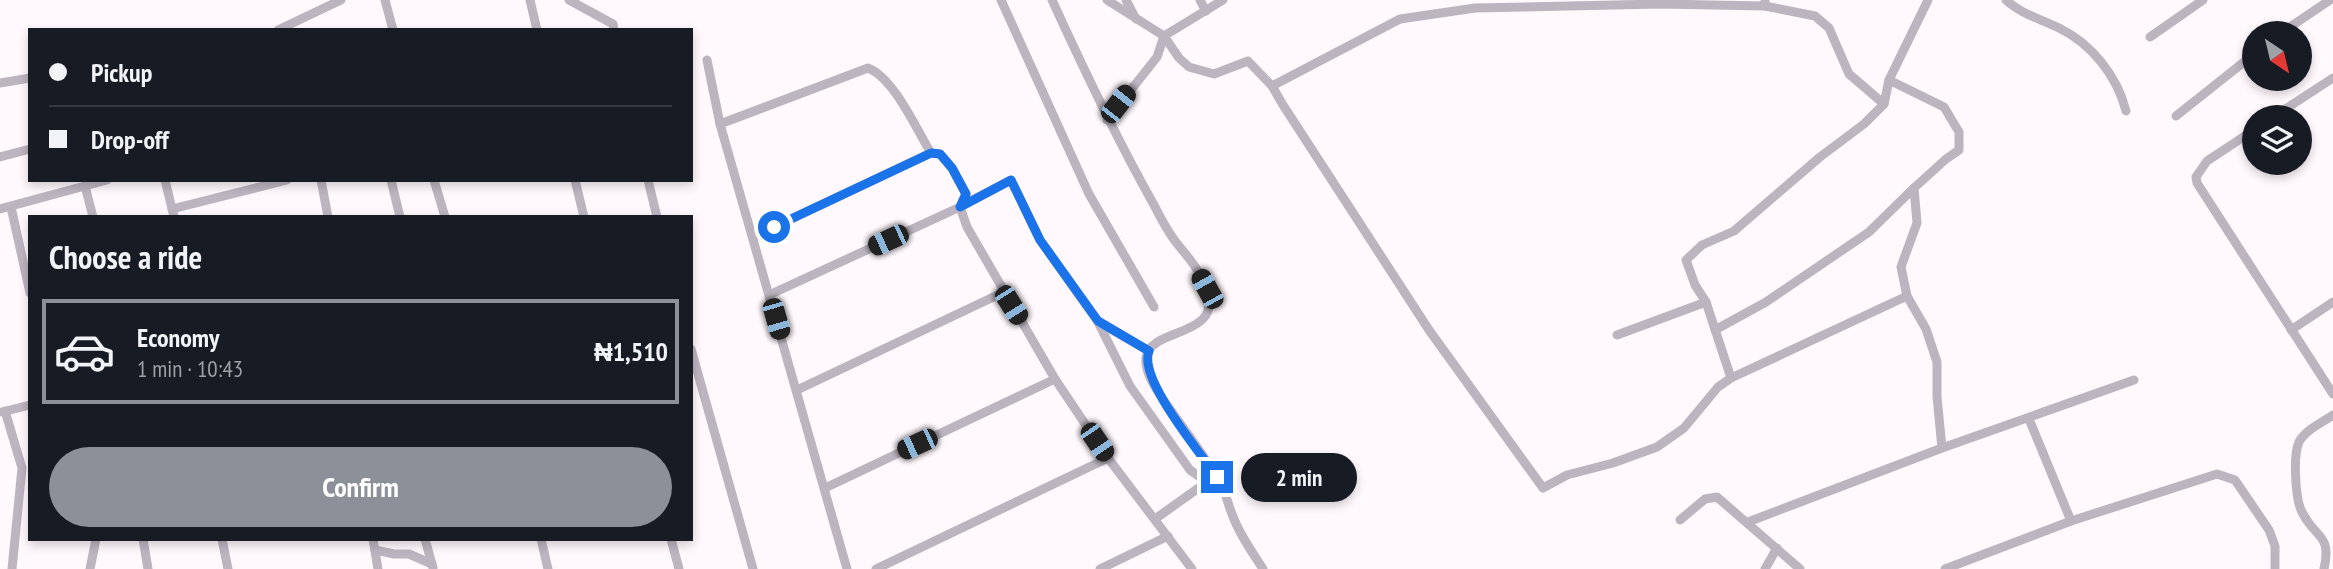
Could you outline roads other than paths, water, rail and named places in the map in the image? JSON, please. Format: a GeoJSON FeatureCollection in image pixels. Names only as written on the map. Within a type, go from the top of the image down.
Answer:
{"type":"FeatureCollection","features":[{"type":"Feature","properties":{"kind":"street"},"geometry":{"type":"LineString","coordinates":[[280,28],[341,0]]}},
{"type":"Feature","properties":{"kind":"street"},"geometry":{"type":"LineString","coordinates":[[385,0],[392,28]]}},
{"type":"Feature","properties":{"kind":"street"},"geometry":{"type":"LineString","coordinates":[[530,0],[537,28]]}},
{"type":"Feature","properties":{"kind":"street"},"geometry":{"type":"LineString","coordinates":[[569,0],[612,24],[613,28]]}},
{"type":"Feature","properties":{"kind":"street"},"geometry":{"type":"LineString","coordinates":[[1001,0],[1089,194],[1154,307]]}},
{"type":"Feature","properties":{"kind":"street"},"geometry":{"type":"LineString","coordinates":[[1052,0],[1107,120],[1166,227],[1188,256],[1207,289],[1207,314],[1199,323],[1157,344],[1149,351],[1146,358],[1147,367],[1156,389],[1221,485],[1234,521],[1263,569]]}},
{"type":"Feature","properties":{"kind":"street"},"geometry":{"type":"LineString","coordinates":[[1107,0],[1164,36],[1179,58],[1189,67],[1214,74],[1248,61],[1272,86],[1429,330],[1543,488],[1567,475],[1614,463],[1657,447],[1684,428],[1718,387],[1731,378],[1907,296]]}},
{"type":"Feature","properties":{"kind":"street"},"geometry":{"type":"LineString","coordinates":[[1126,0],[1137,20]]}},
{"type":"Feature","properties":{"kind":"street"},"geometry":{"type":"LineString","coordinates":[[1200,0],[1206,11]]}},
{"type":"Feature","properties":{"kind":"street"},"geometry":{"type":"LineString","coordinates":[[1107,120],[1157,57],[1164,36],[1223,0]]}},
{"type":"Feature","properties":{"kind":"street"},"geometry":{"type":"LineString","coordinates":[[1731,378],[1706,302],[1695,285],[1686,260],[1702,245],[1734,231],[1864,124],[1884,104],[1889,80],[1928,0]]}},
{"type":"Feature","properties":{"kind":"street"},"geometry":{"type":"LineString","coordinates":[[2006,0],[2019,10],[2059,28],[2086,46],[2118,86],[2126,111]]}},
{"type":"Feature","properties":{"kind":"street"},"geometry":{"type":"LineString","coordinates":[[2151,37],[2203,0]]}},
{"type":"Feature","properties":{"kind":"street"},"geometry":{"type":"LineString","coordinates":[[2299,21],[2330,0]]}},
{"type":"Feature","properties":{"kind":"street"},"geometry":{"type":"LineString","coordinates":[[1272,86],[1400,19],[1475,8],[1765,3],[1815,16],[1829,28],[1849,74],[1884,104]]}},
{"type":"Feature","properties":{"kind":"street"},"geometry":{"type":"LineString","coordinates":[[707,60],[720,124],[847,569]]}},
{"type":"Feature","properties":{"kind":"street"},"geometry":{"type":"LineString","coordinates":[[2176,116],[2242,64]]}},
{"type":"Feature","properties":{"kind":"street"},"geometry":{"type":"LineString","coordinates":[[720,124],[868,68],[877,71],[888,82],[931,153]]}},
{"type":"Feature","properties":{"kind":"street"},"geometry":{"type":"LineString","coordinates":[[0,83],[28,78]]}},
{"type":"Feature","properties":{"kind":"street"},"geometry":{"type":"LineString","coordinates":[[2291,105],[2333,78]]}},
{"type":"Feature","properties":{"kind":"street"},"geometry":{"type":"LineString","coordinates":[[1715,330],[1766,302],[1870,232],[1945,159],[1959,150],[1959,132],[1944,107],[1889,80]]}},
{"type":"Feature","properties":{"kind":"street"},"geometry":{"type":"LineString","coordinates":[[2242,138],[2207,161],[2196,177],[2197,183],[2333,394]]}},
{"type":"Feature","properties":{"kind":"street"},"geometry":{"type":"LineString","coordinates":[[0,158],[28,150]]}},
{"type":"Feature","properties":{"kind":"street"},"geometry":{"type":"LineString","coordinates":[[753,237],[931,153],[940,154],[952,168],[966,194],[960,207],[967,227],[1055,379],[1108,458],[1192,569]]}},
{"type":"Feature","properties":{"kind":"street"},"geometry":{"type":"LineString","coordinates":[[769,295],[960,207],[1011,180],[1040,240],[1098,321],[1130,386],[1190,470],[1207,482],[1221,485]]}},
{"type":"Feature","properties":{"kind":"street"},"geometry":{"type":"LineString","coordinates":[[0,209],[100,182]]}},
{"type":"Feature","properties":{"kind":"street"},"geometry":{"type":"LineString","coordinates":[[165,182],[173,213],[279,182]]}},
{"type":"Feature","properties":{"kind":"street"},"geometry":{"type":"LineString","coordinates":[[321,182],[328,215]]}},
{"type":"Feature","properties":{"kind":"street"},"geometry":{"type":"LineString","coordinates":[[391,182],[400,215]]}},
{"type":"Feature","properties":{"kind":"street"},"geometry":{"type":"LineString","coordinates":[[435,182],[444,215]]}},
{"type":"Feature","properties":{"kind":"street"},"geometry":{"type":"LineString","coordinates":[[575,182],[584,215]]}},
{"type":"Feature","properties":{"kind":"street"},"geometry":{"type":"LineString","coordinates":[[648,182],[657,215]]}},
{"type":"Feature","properties":{"kind":"street"},"geometry":{"type":"LineString","coordinates":[[85,186],[92,215]]}},
{"type":"Feature","properties":{"kind":"street"},"geometry":{"type":"LineString","coordinates":[[1914,188],[1917,223],[1901,267],[1907,296],[1926,328],[1937,362],[1942,449]]}},
{"type":"Feature","properties":{"kind":"street"},"geometry":{"type":"LineString","coordinates":[[11,207],[28,284]]}},
{"type":"Feature","properties":{"kind":"street"},"geometry":{"type":"LineString","coordinates":[[797,390],[1004,292]]}},
{"type":"Feature","properties":{"kind":"street"},"geometry":{"type":"LineString","coordinates":[[1617,335],[1706,302]]}},
{"type":"Feature","properties":{"kind":"street"},"geometry":{"type":"LineString","coordinates":[[2291,330],[2333,302]]}},
{"type":"Feature","properties":{"kind":"street"},"geometry":{"type":"LineString","coordinates":[[1098,321],[1149,351]]}},
{"type":"Feature","properties":{"kind":"street"},"geometry":{"type":"LineString","coordinates":[[693,356],[753,569]]}},
{"type":"Feature","properties":{"kind":"street"},"geometry":{"type":"LineString","coordinates":[[825,488],[1055,379]]}},
{"type":"Feature","properties":{"kind":"street"},"geometry":{"type":"LineString","coordinates":[[1748,522],[2134,380]]}},
{"type":"Feature","properties":{"kind":"street"},"geometry":{"type":"LineString","coordinates":[[12,569],[22,468],[3,412],[28,406]]}},
{"type":"Feature","properties":{"kind":"street"},"geometry":{"type":"LineString","coordinates":[[2324,569],[2328,552],[2325,543],[2303,515],[2298,504],[2298,445],[2305,435],[2333,415]]}},
{"type":"Feature","properties":{"kind":"street"},"geometry":{"type":"LineString","coordinates":[[2029,419],[2071,521]]}},
{"type":"Feature","properties":{"kind":"street"},"geometry":{"type":"LineString","coordinates":[[876,569],[1108,458]]}},
{"type":"Feature","properties":{"kind":"street"},"geometry":{"type":"LineString","coordinates":[[1945,569],[2071,521],[2217,474],[2235,480],[2269,530],[2275,546],[2275,569]]}},
{"type":"Feature","properties":{"kind":"street"},"geometry":{"type":"LineString","coordinates":[[1155,519],[1207,482]]}},
{"type":"Feature","properties":{"kind":"street"},"geometry":{"type":"LineString","coordinates":[[1680,520],[1711,496],[1717,497],[1800,569]]}},
{"type":"Feature","properties":{"kind":"street"},"geometry":{"type":"LineString","coordinates":[[1100,569],[1168,536]]}},
{"type":"Feature","properties":{"kind":"street"},"geometry":{"type":"LineString","coordinates":[[90,569],[96,541]]}},
{"type":"Feature","properties":{"kind":"street"},"geometry":{"type":"LineString","coordinates":[[143,541],[148,569]]}},
{"type":"Feature","properties":{"kind":"street"},"geometry":{"type":"LineString","coordinates":[[222,541],[228,569]]}},
{"type":"Feature","properties":{"kind":"street"},"geometry":{"type":"LineString","coordinates":[[373,541],[378,569]]}},
{"type":"Feature","properties":{"kind":"street"},"geometry":{"type":"LineString","coordinates":[[426,541],[433,566]]}},
{"type":"Feature","properties":{"kind":"street"},"geometry":{"type":"LineString","coordinates":[[541,541],[548,569]]}},
{"type":"Feature","properties":{"kind":"street"},"geometry":{"type":"LineString","coordinates":[[672,541],[679,569]]}},
{"type":"Feature","properties":{"kind":"street"},"geometry":{"type":"LineString","coordinates":[[1765,569],[1776,548]]}},
{"type":"Feature","properties":{"kind":"street"},"geometry":{"type":"LineString","coordinates":[[375,550],[409,554],[433,566]]}}]}
